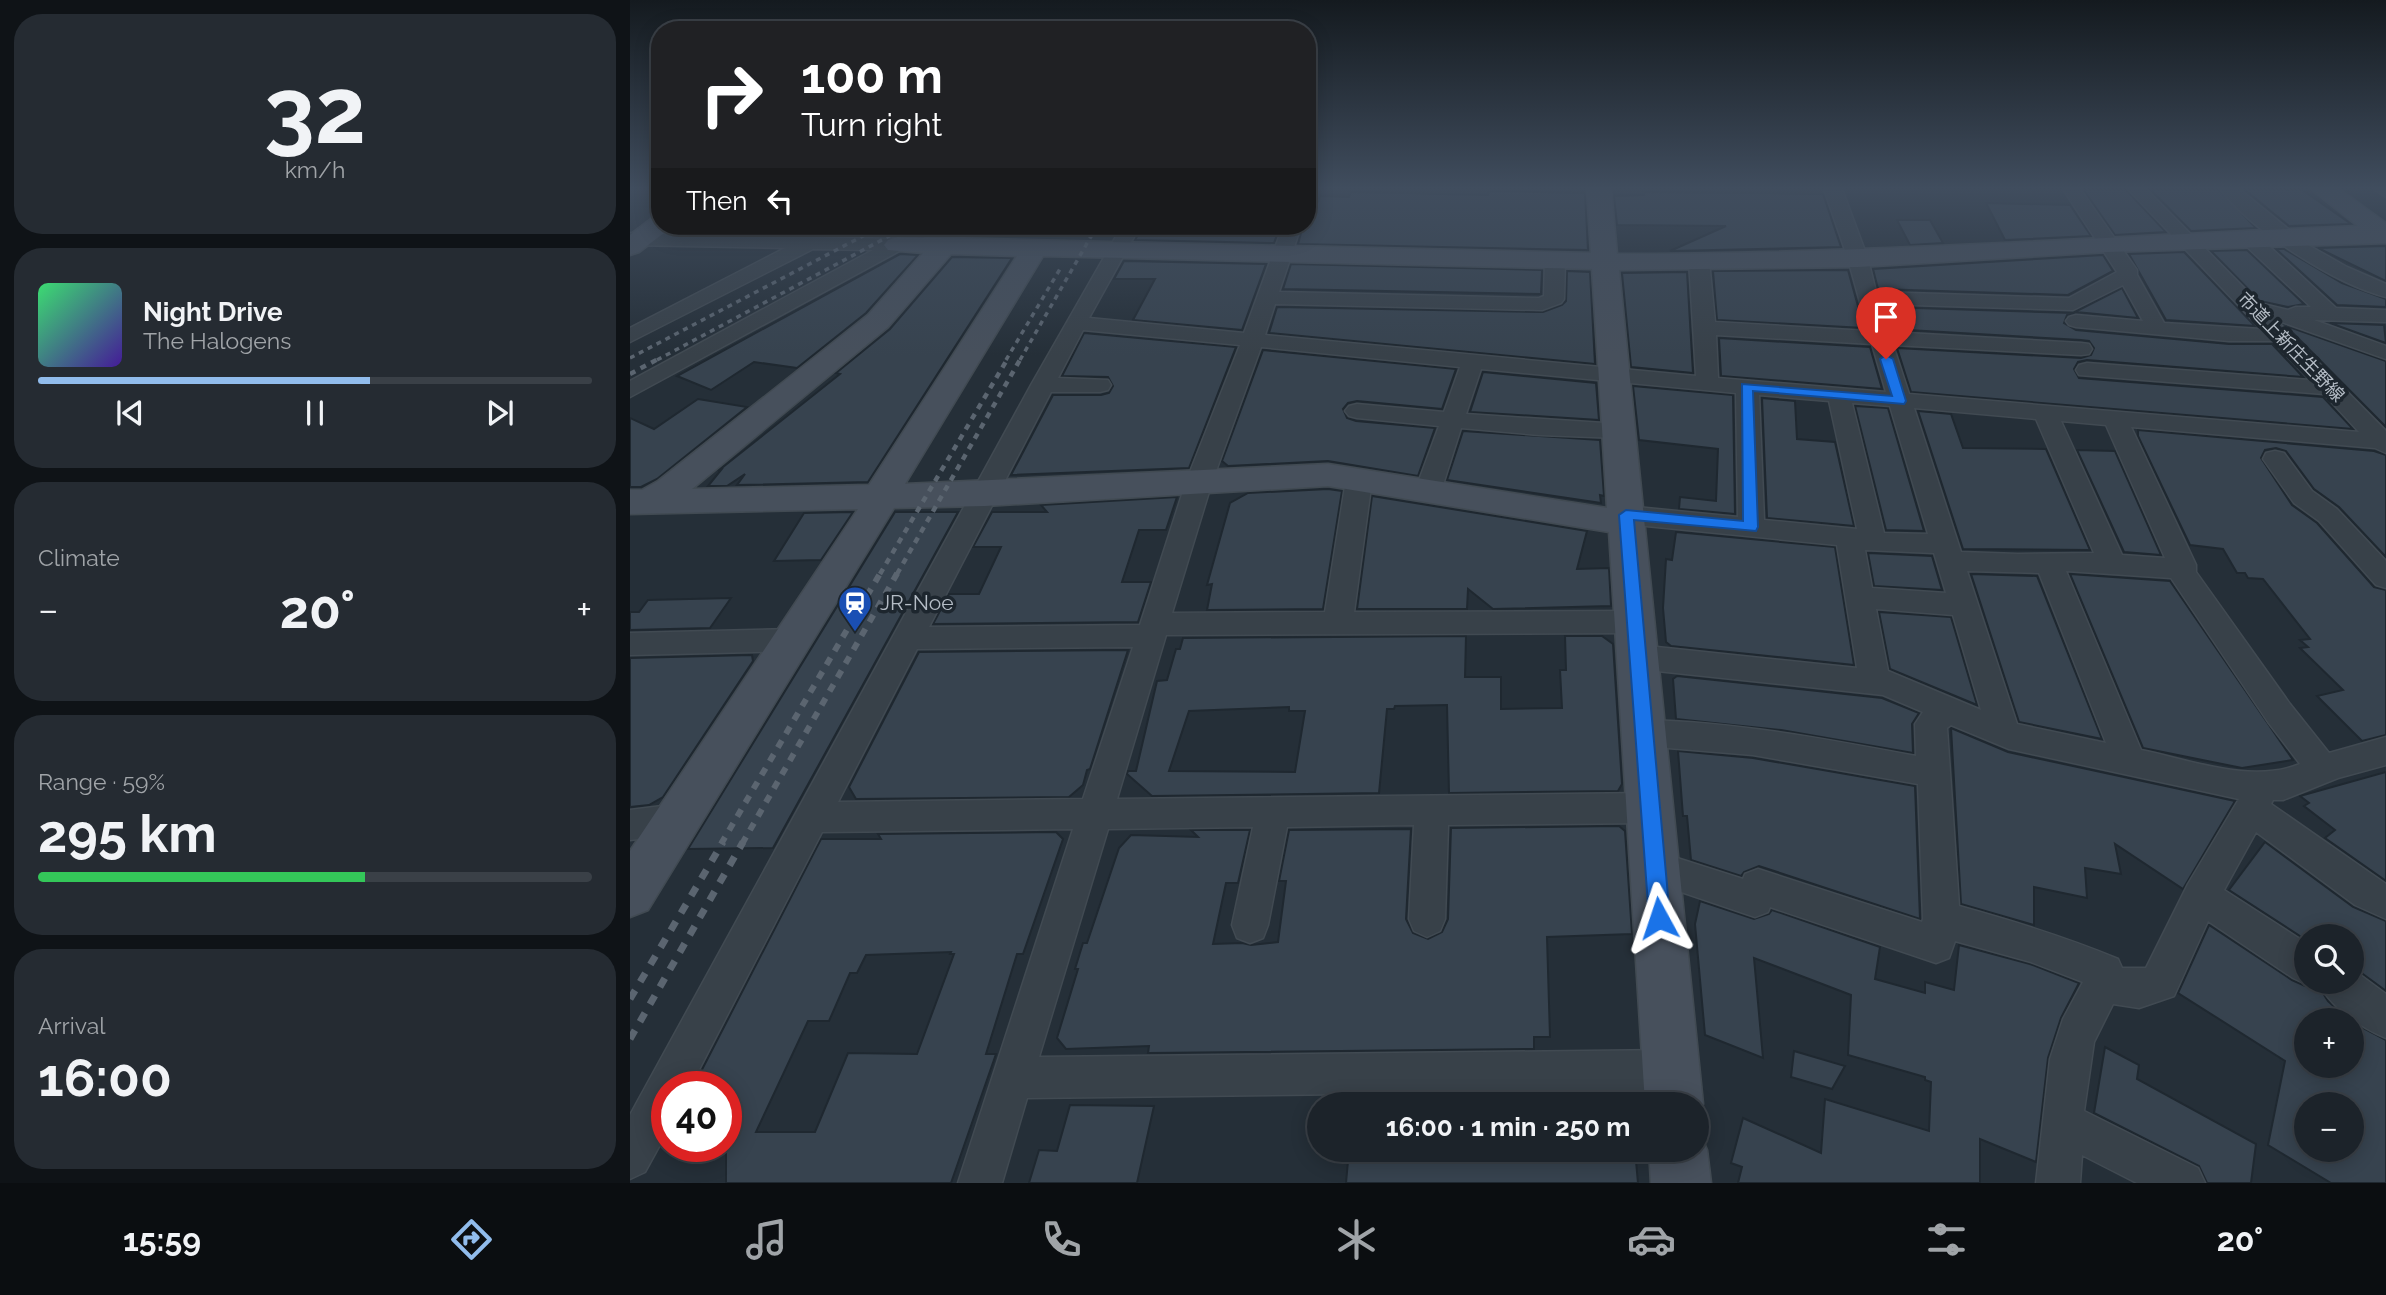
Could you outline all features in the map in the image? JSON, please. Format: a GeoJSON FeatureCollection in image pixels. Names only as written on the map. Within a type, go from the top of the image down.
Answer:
{"type":"FeatureCollection","features":[{"type":"Feature","properties":{"kind":"street"},"geometry":{"type":"LineString","coordinates":[[630,336],[808,244]]}},
{"type":"Feature","properties":{"kind":"street"},"geometry":{"type":"LineString","coordinates":[[875,244],[901,244]]}},
{"type":"Feature","properties":{"kind":"street"},"geometry":{"type":"LineString","coordinates":[[636,505],[670,489],[878,321],[932,244]]}},
{"type":"Feature","properties":{"kind":"street"},"geometry":{"type":"LineString","coordinates":[[1004,244],[1035,248],[1117,250],[1216,244]]}},
{"type":"Feature","properties":{"kind":"street"},"geometry":{"type":"LineString","coordinates":[[676,1071],[1042,385],[1120,244]]}},
{"type":"Feature","properties":{"kind":"street"},"geometry":{"type":"LineString","coordinates":[[980,1183],[1199,482],[1254,339],[1287,244]]}},
{"type":"Feature","properties":{"kind":"street"},"geometry":{"type":"LineString","coordinates":[[1341,244],[1555,261],[1605,262],[1858,259],[2105,244]]}},
{"type":"Feature","properties":{"kind":"street"},"geometry":{"type":"LineString","coordinates":[[1013,1078],[1673,1087],[1604,244]]}},
{"type":"Feature","properties":{"kind":"street"},"geometry":{"type":"LineString","coordinates":[[1853,244],[2004,734]]}},
{"type":"Feature","properties":{"kind":"street"},"geometry":{"type":"LineString","coordinates":[[2108,244],[2123,264],[2157,328]]}},
{"type":"Feature","properties":{"kind":"street","name":"市道上新庄生野線"},"geometry":{"type":"LineString","coordinates":[[2190,244],[2384,443]]}},
{"type":"Feature","properties":{"kind":"street"},"geometry":{"type":"LineString","coordinates":[[2256,244],[2330,314]]}},
{"type":"Feature","properties":{"kind":"street"},"geometry":{"type":"LineString","coordinates":[[2294,244],[2330,268],[2386,291]]}},
{"type":"Feature","properties":{"kind":"street"},"geometry":{"type":"LineString","coordinates":[[630,390],[897,245]]}},
{"type":"Feature","properties":{"kind":"street"},"geometry":{"type":"LineString","coordinates":[[630,894],[878,505],[880,496],[1035,248]]}},
{"type":"Feature","properties":{"kind":"street"},"geometry":{"type":"LineString","coordinates":[[1268,298],[1542,304],[1554,299],[1555,261]]}},
{"type":"Feature","properties":{"kind":"street"},"geometry":{"type":"LineString","coordinates":[[1699,261],[1707,383]]}},
{"type":"Feature","properties":{"kind":"street"},"geometry":{"type":"LineString","coordinates":[[2075,312],[2127,275]]}},
{"type":"Feature","properties":{"kind":"street"},"geometry":{"type":"LineString","coordinates":[[1868,299],[2075,312],[2157,328],[2229,335],[2279,335]]}},
{"type":"Feature","properties":{"kind":"street"},"geometry":{"type":"LineString","coordinates":[[2252,308],[2276,313],[2386,353]]}},
{"type":"Feature","properties":{"kind":"street"},"geometry":{"type":"LineString","coordinates":[[2075,312],[2084,359],[2182,573],[2279,713],[2323,770]]}},
{"type":"Feature","properties":{"kind":"street"},"geometry":{"type":"LineString","coordinates":[[2276,313],[2386,316]]}},
{"type":"Feature","properties":{"kind":"street"},"geometry":{"type":"LineString","coordinates":[[1076,323],[1900,401],[2384,443]]}},
{"type":"Feature","properties":{"kind":"street"},"geometry":{"type":"LineString","coordinates":[[1705,328],[1880,337],[2330,388]]}},
{"type":"Feature","properties":{"kind":"street"},"geometry":{"type":"LineString","coordinates":[[1428,491],[1472,360]]}},
{"type":"Feature","properties":{"kind":"street"},"geometry":{"type":"LineString","coordinates":[[1042,385],[1100,385]]}},
{"type":"Feature","properties":{"kind":"street"},"geometry":{"type":"LineString","coordinates":[[1747,386],[1751,527]]}},
{"type":"Feature","properties":{"kind":"street"},"geometry":{"type":"LineString","coordinates":[[1839,395],[1861,539],[1861,598],[1875,682]]}},
{"type":"Feature","properties":{"kind":"street"},"geometry":{"type":"LineString","coordinates":[[1357,411],[1539,428],[1619,431]]}},
{"type":"Feature","properties":{"kind":"street"},"geometry":{"type":"LineString","coordinates":[[2045,412],[2112,564]]}},
{"type":"Feature","properties":{"kind":"street"},"geometry":{"type":"LineString","coordinates":[[2276,459],[2303,497],[2328,515],[2386,578]]}},
{"type":"Feature","properties":{"kind":"street"},"geometry":{"type":"LineString","coordinates":[[636,505],[985,494],[1328,475],[1627,519],[1751,527],[1861,539],[2018,564],[2076,561],[2182,569]]}},
{"type":"Feature","properties":{"kind":"street"},"geometry":{"type":"LineString","coordinates":[[1338,623],[1359,480]]}},
{"type":"Feature","properties":{"kind":"street"},"geometry":{"type":"LineString","coordinates":[[2048,562],[2130,762]]}},
{"type":"Feature","properties":{"kind":"street"},"geometry":{"type":"LineString","coordinates":[[1861,598],[1963,605]]}},
{"type":"Feature","properties":{"kind":"street"},"geometry":{"type":"LineString","coordinates":[[908,638],[1338,623],[1636,639],[1887,684],[2004,734],[2245,786],[2368,893],[2386,902]]}},
{"type":"Feature","properties":{"kind":"street"},"geometry":{"type":"LineString","coordinates":[[630,644],[792,640]]}},
{"type":"Feature","properties":{"kind":"street"},"geometry":{"type":"LineString","coordinates":[[1655,867],[1755,900],[1758,887],[1936,945],[1941,919],[1931,724],[1947,709]]}},
{"type":"Feature","properties":{"kind":"street"},"geometry":{"type":"LineString","coordinates":[[1644,733],[1673,733],[1799,749],[1935,773]]}},
{"type":"Feature","properties":{"kind":"street"},"geometry":{"type":"LineString","coordinates":[[2104,982],[2129,990],[2149,988],[2160,982],[2201,896],[2257,797],[2323,770],[2386,751]]}},
{"type":"Feature","properties":{"kind":"street"},"geometry":{"type":"LineString","coordinates":[[812,817],[1650,808]]}},
{"type":"Feature","properties":{"kind":"street"},"geometry":{"type":"LineString","coordinates":[[1427,919],[1432,810]]}},
{"type":"Feature","properties":{"kind":"street"},"geometry":{"type":"LineString","coordinates":[[1251,925],[1273,812]]}},
{"type":"Feature","properties":{"kind":"street"},"geometry":{"type":"LineString","coordinates":[[630,825],[678,819]]}},
{"type":"Feature","properties":{"kind":"street"},"geometry":{"type":"LineString","coordinates":[[2201,896],[2294,957]]}},
{"type":"Feature","properties":{"kind":"street"},"geometry":{"type":"LineString","coordinates":[[1941,919],[2031,944],[2105,972],[2104,982],[2075,1037],[2064,1086],[2058,1183]]}},
{"type":"Feature","properties":{"kind":"street"},"geometry":{"type":"LineString","coordinates":[[2354,994],[2386,1018]]}},
{"type":"Feature","properties":{"kind":"street"},"geometry":{"type":"LineString","coordinates":[[630,1157],[651,1118]]}},
{"type":"Feature","properties":{"kind":"street"},"geometry":{"type":"LineString","coordinates":[[2062,1122],[2183,1183]]}},
{"type":"Feature","properties":{"kind":"street"},"geometry":{"type":"LineString","coordinates":[[1679,1162],[1681,1183]]}},
{"type":"Feature","properties":{"kind":"building"},"geometry":{"type":"Polygon","coordinates":[[[1308,244],[1588,244],[1588,250],[1308,244]]]}},
{"type":"Feature","properties":{"kind":"building"},"geometry":{"type":"Polygon","coordinates":[[[1685,244],[1840,244],[1841,247],[1670,251],[1685,244]]]}},
{"type":"Feature","properties":{"kind":"building"},"geometry":{"type":"Polygon","coordinates":[[[2386,246],[2386,281],[2318,248],[2386,246]]]}},
{"type":"Feature","properties":{"kind":"building"},"geometry":{"type":"Polygon","coordinates":[[[2276,249],[2284,249],[2342,283],[2386,299],[2386,307],[2337,305],[2276,249]]]}},
{"type":"Feature","properties":{"kind":"building"},"geometry":{"type":"Polygon","coordinates":[[[2247,250],[2304,304],[2288,307],[2260,301],[2211,251],[2247,250]]]}},
{"type":"Feature","properties":{"kind":"building"},"geometry":{"type":"Polygon","coordinates":[[[2184,252],[2255,326],[2166,320],[2129,254],[2184,252]]]}},
{"type":"Feature","properties":{"kind":"building"},"geometry":{"type":"Polygon","coordinates":[[[900,254],[918,255],[866,313],[797,368],[754,362],[711,390],[677,376],[900,254]]]}},
{"type":"Feature","properties":{"kind":"building"},"geometry":{"type":"Polygon","coordinates":[[[2103,255],[2113,271],[2068,295],[1878,289],[1873,269],[2103,255]]]}},
{"type":"Feature","properties":{"kind":"building"},"geometry":{"type":"Polygon","coordinates":[[[952,257],[1012,258],[868,482],[737,485],[745,474],[727,486],[708,486],[721,470],[718,471],[840,374],[836,373],[890,329],[952,257]]]}},
{"type":"Feature","properties":{"kind":"building"},"geometry":{"type":"Polygon","coordinates":[[[1124,261],[1266,264],[1242,330],[1133,320],[1155,279],[1114,279],[1124,261]]]}},
{"type":"Feature","properties":{"kind":"building"},"geometry":{"type":"Polygon","coordinates":[[[1291,264],[1542,270],[1541,294],[1283,289],[1291,264]]]}},
{"type":"Feature","properties":{"kind":"building"},"geometry":{"type":"Polygon","coordinates":[[[1848,270],[1864,328],[1717,320],[1713,271],[1848,270]]]}},
{"type":"Feature","properties":{"kind":"building"},"geometry":{"type":"Polygon","coordinates":[[[1567,271],[1590,272],[1595,364],[1269,333],[1277,307],[1543,312],[1566,301],[1567,271]]]}},
{"type":"Feature","properties":{"kind":"building"},"geometry":{"type":"Polygon","coordinates":[[[1687,272],[1693,373],[1631,367],[1622,273],[1687,272]]]}},
{"type":"Feature","properties":{"kind":"building"},"geometry":{"type":"Polygon","coordinates":[[[2122,288],[2138,318],[2073,313],[2122,288]]]}},
{"type":"Feature","properties":{"kind":"building"},"geometry":{"type":"Polygon","coordinates":[[[1884,307],[2073,313],[2067,315],[2064,323],[2076,330],[2229,344],[2272,344],[2303,377],[2087,360],[2078,362],[2074,369],[2079,378],[2323,397],[2353,429],[1911,392],[1897,348],[2081,358],[2091,355],[2094,348],[2089,341],[2081,340],[1891,329],[1884,307]]]}},
{"type":"Feature","properties":{"kind":"building"},"geometry":{"type":"Polygon","coordinates":[[[2330,323],[2384,325],[2386,343],[2330,323]]]}},
{"type":"Feature","properties":{"kind":"building"},"geometry":{"type":"Polygon","coordinates":[[[2286,326],[2386,361],[2386,427],[2286,326]]]}},
{"type":"Feature","properties":{"kind":"building"},"geometry":{"type":"Polygon","coordinates":[[[1084,333],[1236,347],[1189,468],[1011,475],[1053,395],[1101,395],[1109,393],[1113,386],[1108,377],[1062,376],[1084,333]]]}},
{"type":"Feature","properties":{"kind":"building"},"geometry":{"type":"Polygon","coordinates":[[[1719,338],[1870,347],[1882,389],[1721,376],[1719,338]]]}},
{"type":"Feature","properties":{"kind":"building"},"geometry":{"type":"Polygon","coordinates":[[[1263,350],[1456,369],[1442,409],[1357,401],[1348,403],[1343,409],[1347,418],[1356,421],[1435,428],[1418,476],[1328,461],[1228,466],[1222,461],[1263,350]]]}},
{"type":"Feature","properties":{"kind":"building"},"geometry":{"type":"Polygon","coordinates":[[[1483,372],[1596,383],[1599,420],[1470,412],[1483,372]]]}},
{"type":"Feature","properties":{"kind":"building"},"geometry":{"type":"Polygon","coordinates":[[[1633,386],[1733,395],[1735,514],[1679,509],[1680,497],[1716,501],[1718,449],[1639,440],[1633,386]]]}},
{"type":"Feature","properties":{"kind":"building"},"geometry":{"type":"Polygon","coordinates":[[[1762,398],[1795,401],[1797,439],[1835,442],[1854,526],[1767,518],[1762,398]]]}},
{"type":"Feature","properties":{"kind":"building"},"geometry":{"type":"Polygon","coordinates":[[[698,399],[747,407],[657,479],[641,487],[630,487],[630,418],[654,429],[698,399]]]}},
{"type":"Feature","properties":{"kind":"building"},"geometry":{"type":"Polygon","coordinates":[[[1855,406],[1888,408],[1924,531],[1886,530],[1855,406]]]}},
{"type":"Feature","properties":{"kind":"building"},"geometry":{"type":"Polygon","coordinates":[[[1918,411],[1951,414],[1963,448],[2046,449],[2090,550],[1963,549],[1918,411]]]}},
{"type":"Feature","properties":{"kind":"building"},"geometry":{"type":"Polygon","coordinates":[[[2138,430],[2374,451],[2386,455],[2386,557],[2339,507],[2314,489],[2286,451],[2276,448],[2265,450],[2261,458],[2292,505],[2317,523],[2374,587],[2386,590],[2386,735],[2362,741],[2317,696],[2343,690],[2300,648],[2308,647],[2300,640],[2310,639],[2263,579],[2248,578],[2245,573],[2237,573],[2223,549],[2190,545],[2138,436],[2138,430]]]}},
{"type":"Feature","properties":{"kind":"building"},"geometry":{"type":"Polygon","coordinates":[[[1463,431],[1600,440],[1604,496],[1600,495],[1601,503],[1447,480],[1463,431]]]}},
{"type":"Feature","properties":{"kind":"building"},"geometry":{"type":"Polygon","coordinates":[[[2077,450],[2115,451],[2161,555],[2124,552],[2077,450]]]}},
{"type":"Feature","properties":{"kind":"building"},"geometry":{"type":"Polygon","coordinates":[[[1328,489],[1342,491],[1323,609],[1207,610],[1212,584],[1207,585],[1230,503],[1248,493],[1328,489]]]}},
{"type":"Feature","properties":{"kind":"building"},"geometry":{"type":"Polygon","coordinates":[[[1372,496],[1587,531],[1577,569],[1609,568],[1611,606],[1493,609],[1468,589],[1467,609],[1357,609],[1372,496]]]}},
{"type":"Feature","properties":{"kind":"building"},"geometry":{"type":"Polygon","coordinates":[[[1177,497],[1166,530],[1139,530],[1122,582],[1151,582],[1138,622],[933,624],[949,594],[979,594],[1001,547],[973,547],[992,512],[1047,512],[1041,505],[1177,497]]]}},
{"type":"Feature","properties":{"kind":"building"},"geometry":{"type":"Polygon","coordinates":[[[853,512],[821,560],[774,561],[804,513],[853,512]]]}},
{"type":"Feature","properties":{"kind":"building"},"geometry":{"type":"Polygon","coordinates":[[[895,512],[958,512],[773,848],[688,849],[895,512]]]}},
{"type":"Feature","properties":{"kind":"building"},"geometry":{"type":"Polygon","coordinates":[[[1676,532],[1835,547],[1854,665],[1671,646],[1666,642],[1663,608],[1666,559],[1672,560],[1676,532]]]}},
{"type":"Feature","properties":{"kind":"building"},"geometry":{"type":"Polygon","coordinates":[[[1868,553],[1932,556],[1942,590],[1874,586],[1868,553]]]}},
{"type":"Feature","properties":{"kind":"building"},"geometry":{"type":"Polygon","coordinates":[[[1971,574],[2037,576],[2102,739],[2019,722],[1971,574]]]}},
{"type":"Feature","properties":{"kind":"building"},"geometry":{"type":"Polygon","coordinates":[[[2070,574],[2170,581],[2293,760],[2242,768],[2143,748],[2070,574]]]}},
{"type":"Feature","properties":{"kind":"building"},"geometry":{"type":"Polygon","coordinates":[[[731,598],[710,628],[630,630],[630,612],[639,612],[648,600],[731,598]]]}},
{"type":"Feature","properties":{"kind":"building"},"geometry":{"type":"Polygon","coordinates":[[[1879,612],[1951,617],[1977,705],[1890,669],[1879,612]]]}},
{"type":"Feature","properties":{"kind":"building"},"geometry":{"type":"Polygon","coordinates":[[[1466,636],[1465,677],[1501,677],[1501,709],[1562,708],[1560,670],[1566,670],[1565,636],[1602,636],[1613,644],[1622,784],[1618,791],[1449,793],[1447,705],[1395,706],[1394,709],[1387,709],[1379,793],[1152,796],[1127,774],[1128,771],[1136,771],[1157,681],[1167,680],[1176,649],[1180,649],[1183,638],[1466,636]],[[1289,707],[1189,711],[1169,771],[1295,772],[1305,711],[1289,711],[1289,707]]]}},
{"type":"Feature","properties":{"kind":"building"},"geometry":{"type":"Polygon","coordinates":[[[1128,650],[1090,769],[1087,770],[1083,785],[1069,797],[856,799],[849,787],[919,652],[1128,650]]]}},
{"type":"Feature","properties":{"kind":"building"},"geometry":{"type":"Polygon","coordinates":[[[752,655],[753,661],[663,797],[649,805],[630,807],[630,658],[752,655]]]}},
{"type":"Feature","properties":{"kind":"building"},"geometry":{"type":"Polygon","coordinates":[[[1677,676],[1882,698],[1919,713],[1912,724],[1913,753],[1781,730],[1676,719],[1673,679],[1677,676]]]}},
{"type":"Feature","properties":{"kind":"building"},"geometry":{"type":"Polygon","coordinates":[[[1951,728],[2008,752],[2235,801],[2183,889],[2115,844],[2121,874],[2085,868],[2087,898],[2034,887],[2034,925],[1961,904],[1951,728]]]}},
{"type":"Feature","properties":{"kind":"building"},"geometry":{"type":"Polygon","coordinates":[[[1678,751],[1753,758],[1915,786],[1920,919],[1759,866],[1741,876],[1691,860],[1687,816],[1683,816],[1678,751]]]}},
{"type":"Feature","properties":{"kind":"building"},"geometry":{"type":"Polygon","coordinates":[[[2386,772],[2386,881],[2325,838],[2335,830],[2304,806],[2309,803],[2300,796],[2386,772]]]}},
{"type":"Feature","properties":{"kind":"building"},"geometry":{"type":"Polygon","coordinates":[[[1619,826],[1625,831],[1632,934],[1547,937],[1550,1037],[1534,1037],[1534,1049],[1148,1053],[1149,1046],[1066,1049],[1057,1038],[1083,943],[1087,943],[1119,848],[1131,835],[1198,837],[1191,830],[1250,830],[1238,883],[1226,883],[1213,944],[1251,945],[1278,942],[1286,881],[1279,881],[1289,830],[1411,829],[1406,919],[1413,933],[1428,939],[1442,932],[1448,919],[1451,828],[1619,826]]]}},
{"type":"Feature","properties":{"kind":"building"},"geometry":{"type":"Polygon","coordinates":[[[1056,832],[1063,839],[1023,954],[1017,954],[986,1054],[996,1054],[951,1183],[726,1183],[726,1162],[742,1162],[742,1071],[701,1071],[821,839],[881,839],[878,834],[1056,832]],[[954,954],[866,955],[857,973],[850,973],[829,1021],[808,1021],[756,1132],[815,1132],[848,1053],[917,1054],[954,954]]]}},
{"type":"Feature","properties":{"kind":"building"},"geometry":{"type":"Polygon","coordinates":[[[2265,842],[2353,907],[2386,921],[2386,991],[2364,975],[2364,924],[2294,924],[2294,932],[2229,890],[2265,842]]]}},
{"type":"Feature","properties":{"kind":"building"},"geometry":{"type":"Polygon","coordinates":[[[1700,901],[1754,919],[1769,914],[1772,910],[1880,947],[1875,979],[1925,993],[1925,982],[1954,990],[1959,945],[2030,964],[2079,983],[2061,1018],[2048,1058],[2036,1162],[1980,1139],[1980,1183],[1738,1183],[1742,1167],[1731,1163],[1743,1118],[1821,1153],[1825,1099],[1929,1131],[1931,1082],[1925,1080],[1925,1077],[1848,1055],[1851,995],[1754,958],[1763,1058],[1705,1035],[1695,924],[1700,901]]]}},
{"type":"Feature","properties":{"kind":"building"},"geometry":{"type":"Polygon","coordinates":[[[2209,925],[2294,981],[2294,994],[2324,994],[2336,1008],[2294,1008],[2294,1078],[2364,1078],[2364,1028],[2386,1040],[2386,1183],[2331,1183],[2296,1162],[2364,1162],[2364,1092],[2294,1092],[2294,1161],[2268,1145],[2285,1061],[2178,993],[2209,925]]]}},
{"type":"Feature","properties":{"kind":"building"},"geometry":{"type":"Polygon","coordinates":[[[2105,1047],[2139,1065],[2137,1079],[2256,1144],[2251,1183],[2207,1183],[2199,1166],[2094,1113],[2105,1047]]]}},
{"type":"Feature","properties":{"kind":"building"},"geometry":{"type":"Polygon","coordinates":[[[1794,1051],[1845,1066],[1832,1089],[1791,1077],[1794,1051]]]}},
{"type":"Feature","properties":{"kind":"building"},"geometry":{"type":"Polygon","coordinates":[[[1070,1105],[1154,1106],[1137,1183],[1029,1183],[1039,1150],[1057,1151],[1070,1105]]]}},
{"type":"Feature","properties":{"kind":"building"},"geometry":{"type":"Polygon","coordinates":[[[1348,1162],[1636,1162],[1638,1183],[1346,1183],[1348,1162]]]}},
{"type":"Feature","properties":{"kind":"railway"},"geometry":{"type":"LineString","coordinates":[[630,358],[847,244]]}},
{"type":"Feature","properties":{"kind":"railway"},"geometry":{"type":"LineString","coordinates":[[657,360],[874,244]]}},
{"type":"Feature","properties":{"kind":"railway"},"geometry":{"type":"LineString","coordinates":[[1020,360],[1087,244]]}},
{"type":"Feature","properties":{"kind":"railway"},"geometry":{"type":"LineString","coordinates":[[1006,360],[1060,269]]}},
{"type":"Feature","properties":{"kind":"railway"},"geometry":{"type":"LineString","coordinates":[[630,374],[660,358]]}},
{"type":"Feature","properties":{"kind":"railway"},"geometry":{"type":"LineString","coordinates":[[880,574],[1008,358]]}},
{"type":"Feature","properties":{"kind":"railway"},"geometry":{"type":"LineString","coordinates":[[897,574],[1021,358]]}},
{"type":"Feature","properties":{"kind":"railway"},"geometry":{"type":"LineString","coordinates":[[721,844],[881,572]]}},
{"type":"Feature","properties":{"kind":"railway"},"geometry":{"type":"LineString","coordinates":[[742,844],[898,572]]}},
{"type":"Feature","properties":{"kind":"railway"},"geometry":{"type":"LineString","coordinates":[[630,999],[723,842]]}},
{"type":"Feature","properties":{"kind":"railway"},"geometry":{"type":"LineString","coordinates":[[630,1039],[743,842]]}},
{"type":"Feature","properties":{"kind":"place","name":"JR-Noe"},"geometry":{"type":"Point","coordinates":[855,633]}},
{"type":"Feature","properties":{"kind":"route"},"geometry":{"type":"LineString","coordinates":[[1659,918],[1626,515],[1751,527],[1747,386],[1900,401],[1886,359]]}}]}
